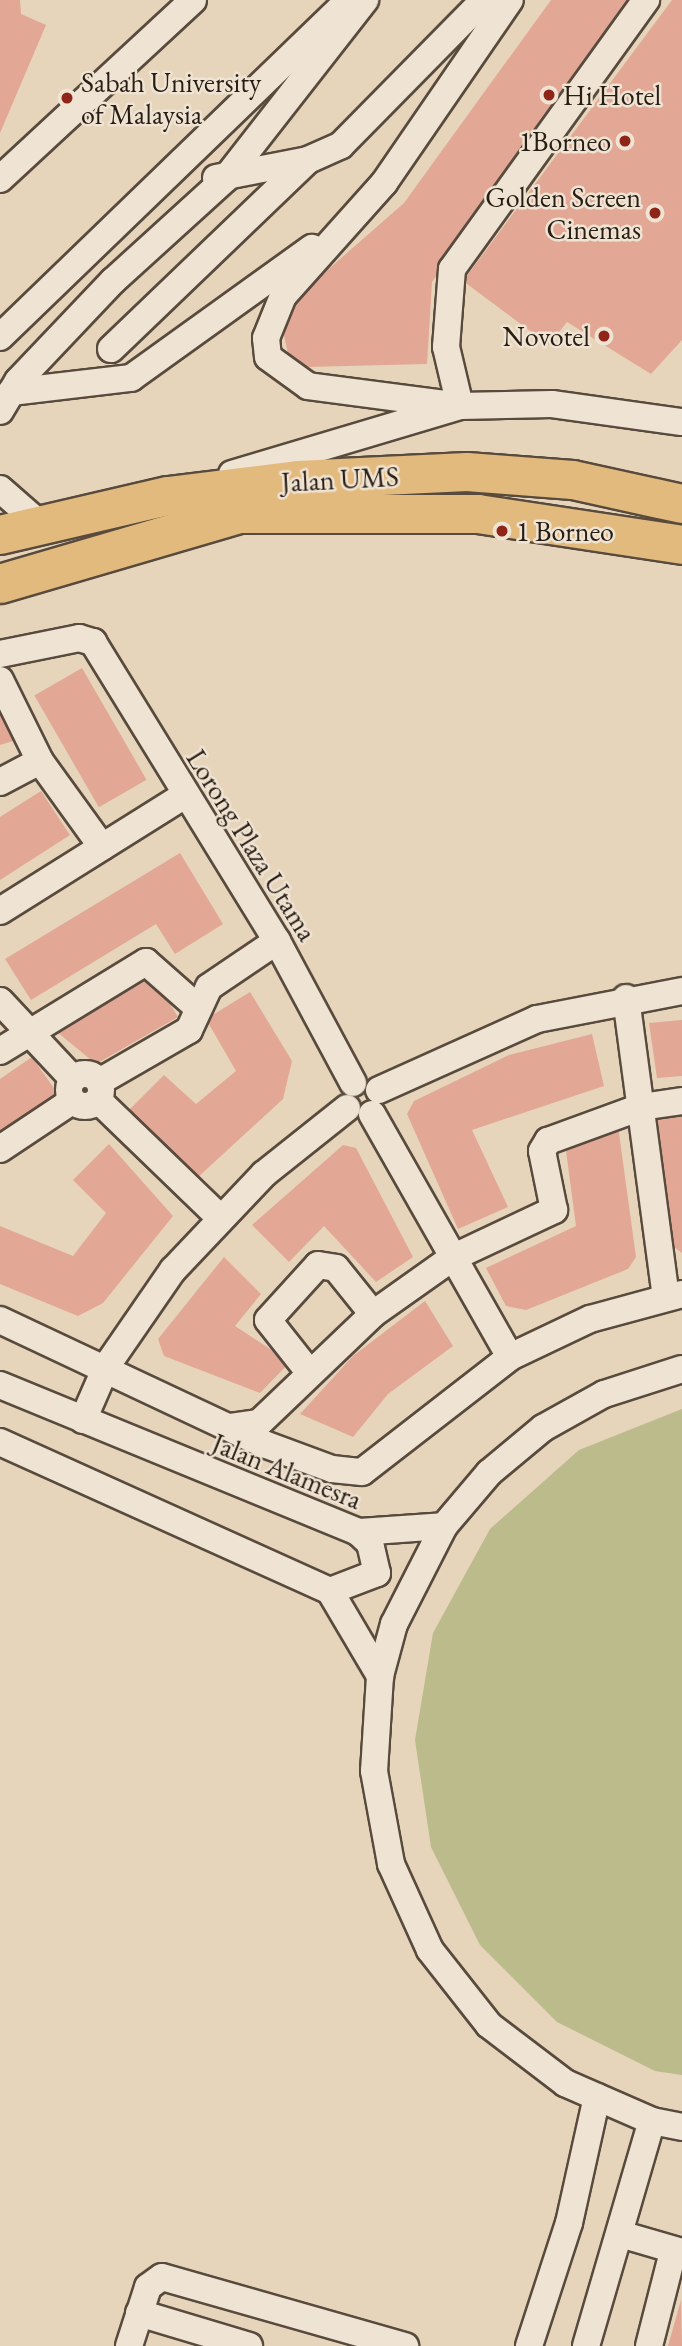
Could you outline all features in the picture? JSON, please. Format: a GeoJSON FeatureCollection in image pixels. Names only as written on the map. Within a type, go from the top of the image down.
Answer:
{"type":"FeatureCollection","features":[{"type":"Feature","properties":{"kind":"highway","name":"Jalan UMS"},"geometry":{"type":"LineString","coordinates":[[7,533],[168,496],[298,480],[467,472],[573,480],[682,504]]}},
{"type":"Feature","properties":{"kind":"highway"},"geometry":{"type":"LineString","coordinates":[[7,533],[232,474],[298,480]]}},
{"type":"Feature","properties":{"kind":"highway"},"geometry":{"type":"LineString","coordinates":[[0,584],[248,510]]}},
{"type":"Feature","properties":{"kind":"highway","name":"Jalan UMS"},"geometry":{"type":"LineString","coordinates":[[7,533],[147,524],[248,510],[478,514],[682,545]]}},
{"type":"Feature","properties":{"kind":"street"},"geometry":{"type":"LineString","coordinates":[[0,179],[193,0]]}},
{"type":"Feature","properties":{"kind":"street"},"geometry":{"type":"LineString","coordinates":[[0,337],[172,177],[348,0]]}},
{"type":"Feature","properties":{"kind":"street"},"geometry":{"type":"LineString","coordinates":[[5,401],[135,258],[226,178],[365,0]]}},
{"type":"Feature","properties":{"kind":"street"},"geometry":{"type":"LineString","coordinates":[[111,349],[308,160],[370,122],[484,0]]}},
{"type":"Feature","properties":{"kind":"street"},"geometry":{"type":"LineString","coordinates":[[510,0],[384,183],[283,296],[266,338],[268,358],[308,386],[460,406],[552,404],[674,420]]}},
{"type":"Feature","properties":{"kind":"street"},"geometry":{"type":"LineString","coordinates":[[460,406],[446,347],[452,269],[646,0]]}},
{"type":"Feature","properties":{"kind":"street"},"geometry":{"type":"LineString","coordinates":[[172,177],[226,178],[308,160]]}},
{"type":"Feature","properties":{"kind":"street"},"geometry":{"type":"LineString","coordinates":[[5,401],[131,378],[336,234]]}},
{"type":"Feature","properties":{"kind":"street"},"geometry":{"type":"LineString","coordinates":[[232,474],[460,406]]}},
{"type":"Feature","properties":{"kind":"street"},"geometry":{"type":"LineString","coordinates":[[0,489],[7,533]]}},
{"type":"Feature","properties":{"kind":"street","name":"Lorong Plaza Utama"},"geometry":{"type":"LineString","coordinates":[[0,654],[79,638],[93,642],[183,796],[277,941],[452,1258],[510,1357]]}},
{"type":"Feature","properties":{"kind":"street"},"geometry":{"type":"LineString","coordinates":[[0,680],[40,761],[102,847]]}},
{"type":"Feature","properties":{"kind":"street"},"geometry":{"type":"LineString","coordinates":[[0,782],[40,761]]}},
{"type":"Feature","properties":{"kind":"street"},"geometry":{"type":"LineString","coordinates":[[0,911],[183,796]]}},
{"type":"Feature","properties":{"kind":"street"},"geometry":{"type":"LineString","coordinates":[[0,1001],[29,1031],[72,1090],[88,1107],[99,1091],[189,1030],[197,1007],[209,987],[277,941]]}},
{"type":"Feature","properties":{"kind":"street"},"geometry":{"type":"LineString","coordinates":[[0,1051],[146,962],[197,1007]]}},
{"type":"Feature","properties":{"kind":"street"},"geometry":{"type":"LineString","coordinates":[[83,1420],[106,1367],[219,1217],[363,1099],[537,1019],[626,998],[682,990]]}},
{"type":"Feature","properties":{"kind":"street"},"geometry":{"type":"LineString","coordinates":[[0,1320],[106,1367],[229,1427],[332,1469],[362,1472],[510,1357],[590,1319],[674,1296],[641,1107],[626,998]]}},
{"type":"Feature","properties":{"kind":"street"},"geometry":{"type":"LineString","coordinates":[[0,1149],[72,1090]]}},
{"type":"Feature","properties":{"kind":"street"},"geometry":{"type":"LineString","coordinates":[[99,1091],[219,1217]]}},
{"type":"Feature","properties":{"kind":"street"},"geometry":{"type":"LineString","coordinates":[[229,1427],[259,1423],[309,1372],[373,1314],[452,1258],[556,1207],[543,1144],[641,1107],[682,1101]]}},
{"type":"Feature","properties":{"kind":"street"},"geometry":{"type":"LineString","coordinates":[[309,1372],[268,1320],[318,1265],[336,1268],[373,1314]]}},
{"type":"Feature","properties":{"kind":"street"},"geometry":{"type":"LineString","coordinates":[[682,1369],[604,1394],[543,1428],[489,1473],[444,1527],[405,1598],[380,1676],[374,1771],[391,1864],[430,1950],[489,2025],[565,2083],[652,2121],[682,2127]]}},
{"type":"Feature","properties":{"kind":"street","name":"Jalan Alamesra"},"geometry":{"type":"LineString","coordinates":[[0,1385],[358,1532],[370,1543],[377,1573],[330,1591]]}},
{"type":"Feature","properties":{"kind":"street"},"geometry":{"type":"LineString","coordinates":[[0,1442],[330,1591],[380,1676]]}},
{"type":"Feature","properties":{"kind":"street"},"geometry":{"type":"LineString","coordinates":[[358,1532],[444,1527]]}},
{"type":"Feature","properties":{"kind":"street"},"geometry":{"type":"LineString","coordinates":[[529,2346],[569,2223],[597,2097]]}},
{"type":"Feature","properties":{"kind":"street"},"geometry":{"type":"LineString","coordinates":[[586,2346],[652,2121]]}},
{"type":"Feature","properties":{"kind":"street"},"geometry":{"type":"LineString","coordinates":[[620,2234],[677,2252],[649,2346]]}},
{"type":"Feature","properties":{"kind":"street"},"geometry":{"type":"LineString","coordinates":[[129,2346],[148,2287],[162,2277],[405,2346]]}},
{"type":"Feature","properties":{"kind":"street"},"geometry":{"type":"LineString","coordinates":[[139,2313],[248,2346]]}},
{"type":"Feature","properties":{"kind":"green space"},"geometry":{"type":"Polygon","coordinates":[[[682,1409],[682,2075],[655,2071],[557,2022],[480,1945],[431,1847],[415,1740],[433,1633],[490,1529],[579,1450],[682,1409]]]}},
{"type":"Feature","properties":{"kind":"building"},"geometry":{"type":"Polygon","coordinates":[[[0,0],[20,0],[21,14],[46,25],[0,133],[0,0]]]}},
{"type":"Feature","properties":{"kind":"building"},"geometry":{"type":"Polygon","coordinates":[[[551,0],[635,0],[432,282],[427,364],[306,367],[289,358],[281,322],[291,302],[404,203],[551,0]]]}},
{"type":"Feature","properties":{"kind":"building","name":"1Borneo"},"geometry":{"type":"Polygon","coordinates":[[[672,0],[682,0],[682,340],[651,374],[567,322],[549,345],[463,281],[672,0]]]}},
{"type":"Feature","properties":{"kind":"building"},"geometry":{"type":"Polygon","coordinates":[[[82,668],[146,780],[99,807],[34,696],[82,668]]]}},
{"type":"Feature","properties":{"kind":"building"},"geometry":{"type":"Polygon","coordinates":[[[0,709],[13,741],[0,745],[0,709]]]}},
{"type":"Feature","properties":{"kind":"building"},"geometry":{"type":"Polygon","coordinates":[[[41,791],[70,835],[0,880],[0,817],[41,791]]]}},
{"type":"Feature","properties":{"kind":"building"},"geometry":{"type":"Polygon","coordinates":[[[180,853],[223,924],[175,954],[156,924],[31,1000],[5,959],[180,853]]]}},
{"type":"Feature","properties":{"kind":"building"},"geometry":{"type":"Polygon","coordinates":[[[152,974],[178,1017],[96,1064],[57,1032],[152,974]]]}},
{"type":"Feature","properties":{"kind":"building"},"geometry":{"type":"Polygon","coordinates":[[[250,992],[292,1061],[283,1099],[196,1179],[127,1112],[164,1075],[196,1104],[236,1071],[206,1019],[250,992]]]}},
{"type":"Feature","properties":{"kind":"building"},"geometry":{"type":"Polygon","coordinates":[[[682,1020],[682,1076],[657,1078],[649,1023],[682,1020]]]}},
{"type":"Feature","properties":{"kind":"building"},"geometry":{"type":"Polygon","coordinates":[[[592,1034],[604,1086],[472,1130],[508,1207],[458,1229],[407,1114],[414,1101],[509,1055],[592,1034]]]}},
{"type":"Feature","properties":{"kind":"building"},"geometry":{"type":"Polygon","coordinates":[[[32,1057],[58,1094],[0,1135],[0,1079],[32,1057]]]}},
{"type":"Feature","properties":{"kind":"building"},"geometry":{"type":"Polygon","coordinates":[[[682,1115],[682,1253],[673,1246],[657,1118],[682,1115]]]}},
{"type":"Feature","properties":{"kind":"building"},"geometry":{"type":"Polygon","coordinates":[[[618,1126],[636,1257],[628,1269],[526,1310],[506,1306],[486,1268],[576,1226],[565,1143],[618,1126]]]}},
{"type":"Feature","properties":{"kind":"building"},"geometry":{"type":"Polygon","coordinates":[[[109,1144],[173,1216],[103,1303],[78,1316],[0,1284],[0,1226],[73,1256],[106,1213],[73,1180],[109,1144]]]}},
{"type":"Feature","properties":{"kind":"building"},"geometry":{"type":"Polygon","coordinates":[[[343,1145],[356,1148],[413,1257],[376,1282],[324,1226],[289,1262],[252,1225],[343,1145]]]}},
{"type":"Feature","properties":{"kind":"building"},"geometry":{"type":"Polygon","coordinates":[[[224,1257],[261,1294],[235,1326],[290,1362],[260,1393],[164,1356],[158,1339],[224,1257]]]}},
{"type":"Feature","properties":{"kind":"building"},"geometry":{"type":"Polygon","coordinates":[[[425,1301],[453,1346],[388,1394],[353,1437],[300,1414],[353,1356],[425,1301]]]}},
{"type":"Feature","properties":{"kind":"building"},"geometry":{"type":"Polygon","coordinates":[[[681,2300],[682,2346],[668,2346],[681,2300]]]}},
{"type":"Feature","properties":{"kind":"place","name":"Hi Hotel"},"geometry":{"type":"Point","coordinates":[549,95]}},
{"type":"Feature","properties":{"kind":"place","name":"Sabah University of Malaysia"},"geometry":{"type":"Point","coordinates":[67,98]}},
{"type":"Feature","properties":{"kind":"place","name":"1Borneo"},"geometry":{"type":"Point","coordinates":[625,141]}},
{"type":"Feature","properties":{"kind":"place","name":"Golden Screen Cinemas"},"geometry":{"type":"Point","coordinates":[655,213]}},
{"type":"Feature","properties":{"kind":"place","name":"Novotel"},"geometry":{"type":"Point","coordinates":[604,336]}},
{"type":"Feature","properties":{"kind":"place","name":"1 Borneo"},"geometry":{"type":"Point","coordinates":[502,531]}}]}
